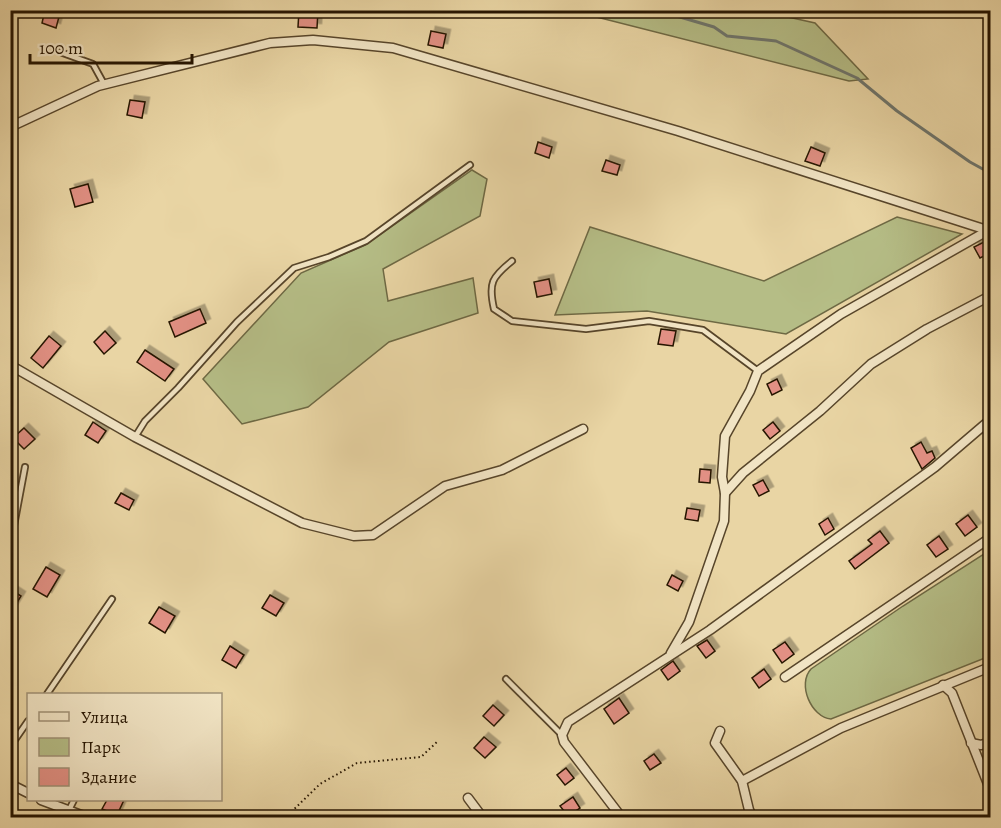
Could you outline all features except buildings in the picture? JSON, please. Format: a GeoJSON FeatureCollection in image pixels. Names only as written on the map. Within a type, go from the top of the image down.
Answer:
{"type":"FeatureCollection","features":[{"type":"Feature","properties":{"kind":"street"},"geometry":{"type":"LineString","coordinates":[[10,127],[104,84],[270,43],[314,40],[393,48],[678,131],[990,230]]}},
{"type":"Feature","properties":{"kind":"street"},"geometry":{"type":"LineString","coordinates":[[669,656],[689,622],[724,521],[725,493],[722,477],[725,436],[750,391],[758,371],[850,309],[990,230]]}},
{"type":"Feature","properties":{"kind":"street"},"geometry":{"type":"LineString","coordinates":[[725,493],[743,473],[820,411],[871,364],[927,329],[990,296]]}},
{"type":"Feature","properties":{"kind":"street"},"geometry":{"type":"LineString","coordinates":[[10,365],[135,437],[302,524],[354,536],[373,535],[445,486],[502,470],[582,429]]}},
{"type":"Feature","properties":{"kind":"street"},"geometry":{"type":"LineString","coordinates":[[622,818],[564,742],[562,735],[568,722],[710,630],[858,520],[935,467],[990,420]]}},
{"type":"Feature","properties":{"kind":"street"},"geometry":{"type":"LineString","coordinates":[[785,676],[990,538]]}},
{"type":"Feature","properties":{"kind":"street"},"geometry":{"type":"LineString","coordinates":[[742,781],[841,728],[990,667]]}},
{"type":"Feature","properties":{"kind":"street"},"geometry":{"type":"LineString","coordinates":[[943,685],[952,693],[990,789]]}},
{"type":"Feature","properties":{"kind":"street"},"geometry":{"type":"LineString","coordinates":[[720,731],[715,743],[742,781],[753,818]]}},
{"type":"Feature","properties":{"kind":"street"},"geometry":{"type":"LineString","coordinates":[[971,743],[981,745],[990,742]]}},
{"type":"Feature","properties":{"kind":"street"},"geometry":{"type":"LineString","coordinates":[[10,784],[27,792]]}},
{"type":"Feature","properties":{"kind":"street"},"geometry":{"type":"LineString","coordinates":[[468,798],[483,818]]}},
{"type":"Feature","properties":{"kind":"street"},"geometry":{"type":"LineString","coordinates":[[44,801],[90,818]]}},
{"type":"Feature","properties":{"kind":"lane"},"geometry":{"type":"LineString","coordinates":[[60,52],[93,64],[104,84]]}},
{"type":"Feature","properties":{"kind":"lane"},"geometry":{"type":"LineString","coordinates":[[135,437],[145,421],[237,322],[294,268],[329,257],[366,241],[470,165]]}},
{"type":"Feature","properties":{"kind":"lane"},"geometry":{"type":"LineString","coordinates":[[512,261],[494,276],[490,293],[494,309],[512,321],[586,329],[649,321],[703,330],[758,371]]}},
{"type":"Feature","properties":{"kind":"lane"},"geometry":{"type":"LineString","coordinates":[[10,547],[25,467]]}},
{"type":"Feature","properties":{"kind":"lane"},"geometry":{"type":"LineString","coordinates":[[47,693],[112,599]]}},
{"type":"Feature","properties":{"kind":"lane"},"geometry":{"type":"LineString","coordinates":[[506,679],[562,735]]}},
{"type":"Feature","properties":{"kind":"lane"},"geometry":{"type":"LineString","coordinates":[[10,747],[27,722]]}},
{"type":"Feature","properties":{"kind":"lane"},"geometry":{"type":"LineString","coordinates":[[69,810],[74,801]]}},
{"type":"Feature","properties":{"kind":"path"},"geometry":{"type":"LineString","coordinates":[[285,818],[321,784],[357,763],[420,757],[438,741]]}},
{"type":"Feature","properties":{"kind":"green space"},"geometry":{"type":"Polygon","coordinates":[[[573,11],[761,11],[815,23],[868,79],[849,81],[573,11]]]}},
{"type":"Feature","properties":{"kind":"green space"},"geometry":{"type":"Polygon","coordinates":[[[472,170],[487,179],[480,216],[383,269],[388,301],[473,278],[478,313],[389,342],[308,407],[242,424],[203,379],[301,273],[365,245],[472,170]]]}},
{"type":"Feature","properties":{"kind":"green space"},"geometry":{"type":"Polygon","coordinates":[[[897,217],[962,234],[786,334],[647,311],[555,315],[590,227],[764,281],[897,217]]]}},
{"type":"Feature","properties":{"kind":"green space"},"geometry":{"type":"Polygon","coordinates":[[[990,550],[990,656],[831,719],[817,712],[808,699],[806,691],[805,683],[811,669],[990,550]]]}},
{"type":"Feature","properties":{"kind":"waterway"},"geometry":{"type":"LineString","coordinates":[[656,10],[714,27],[727,36],[776,41],[857,78],[897,111],[970,162],[990,173]]}}]}
